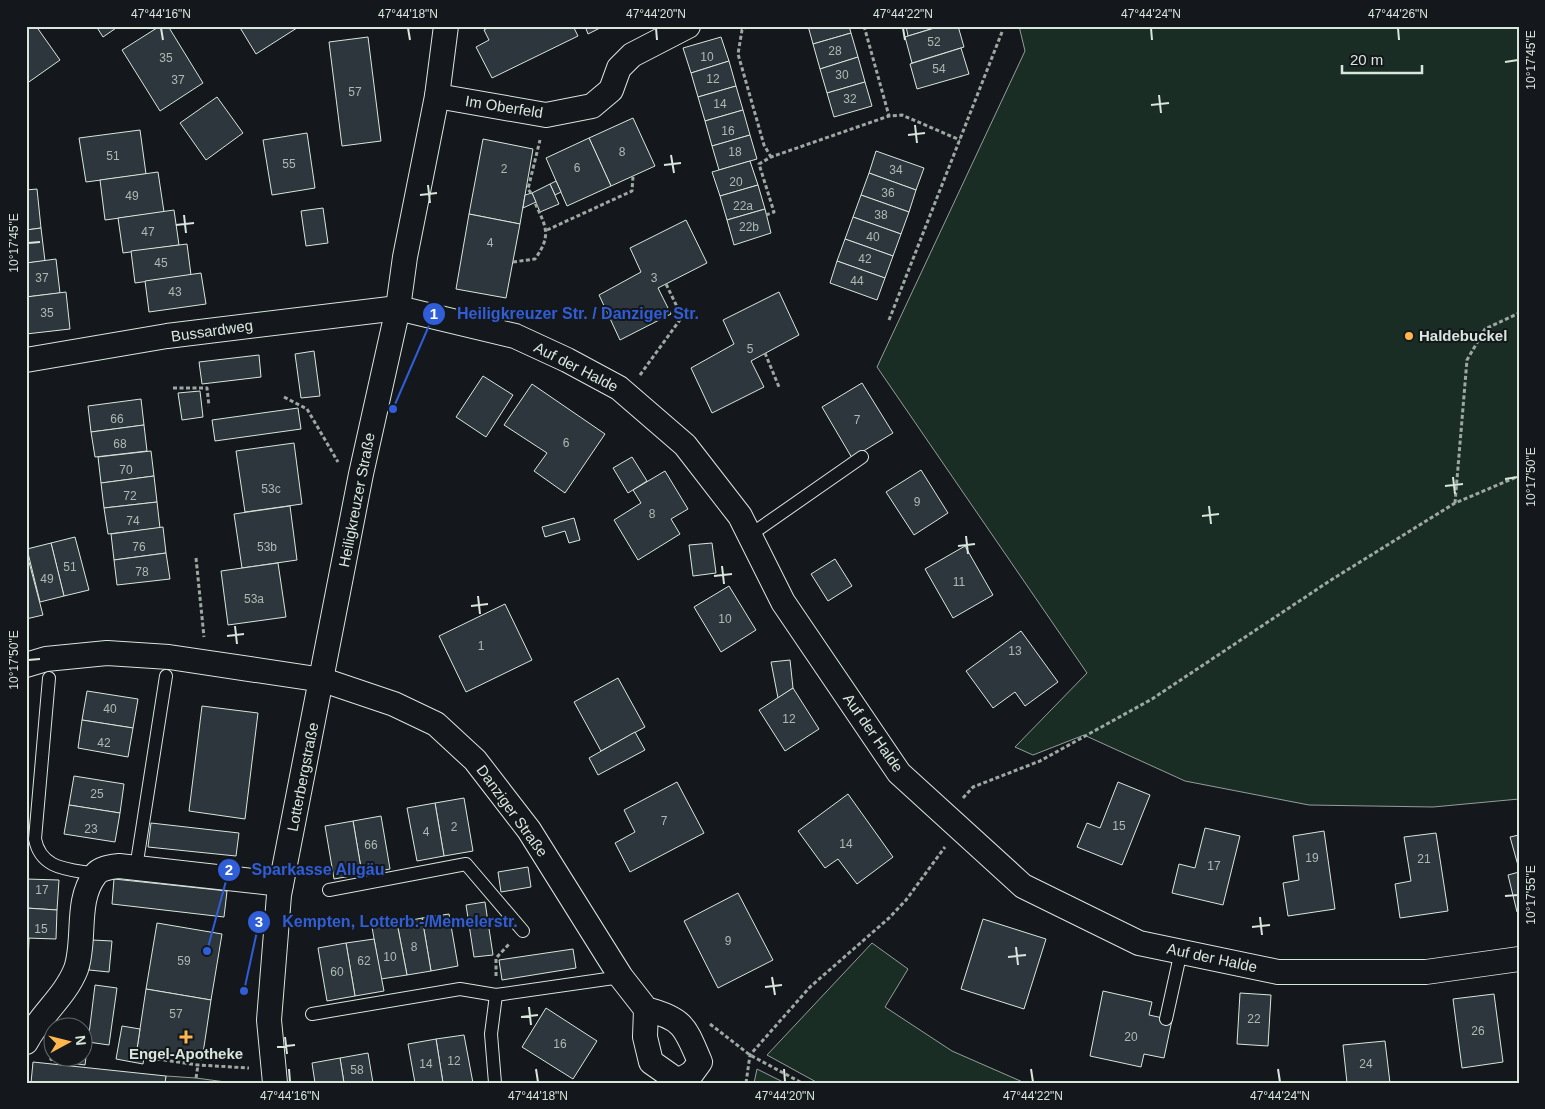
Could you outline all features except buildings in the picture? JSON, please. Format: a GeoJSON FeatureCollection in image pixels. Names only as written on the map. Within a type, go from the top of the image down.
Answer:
{"type":"FeatureCollection","features":[{"type":"Feature","properties":{"kind":"street","name":"Heiligkreuzer Straße"},"geometry":{"type":"LineString","coordinates":[[323,680],[361,474],[398,308],[405,256],[437,96],[446,26]]}},
{"type":"Feature","properties":{"kind":"street","name":"Im Oberfeld"},"geometry":{"type":"LineString","coordinates":[[437,96],[546,115],[592,106],[610,90],[619,68],[632,55],[688,26]]}},
{"type":"Feature","properties":{"kind":"street","name":"Bussardweg"},"geometry":{"type":"LineString","coordinates":[[26,360],[167,336],[398,308]]}},
{"type":"Feature","properties":{"kind":"street","name":"Auf der Halde"},"geometry":{"type":"LineString","coordinates":[[398,308],[515,336],[568,360],[626,394],[685,445],[740,516],[783,602],[899,773],[1023,886],[1139,943],[1278,972],[1426,972],[1519,959]]}},
{"type":"Feature","properties":{"kind":"street"},"geometry":{"type":"LineString","coordinates":[[26,665],[46,659],[107,653],[169,657],[323,680]]}},
{"type":"Feature","properties":{"kind":"street","name":"Lotterbergstraße"},"geometry":{"type":"LineString","coordinates":[[274,1076],[269,1020],[270,991],[281,884],[323,680]]}},
{"type":"Feature","properties":{"kind":"street","name":"Danziger Straße"},"geometry":{"type":"LineString","coordinates":[[323,680],[394,704],[436,724],[476,760],[529,830],[622,977],[646,1009]]}},
{"type":"Feature","properties":{"kind":"street"},"geometry":{"type":"LineString","coordinates":[[26,1042],[33,1028],[60,998],[76,968],[86,892],[95,874],[107,868],[136,868],[281,884]]}},
{"type":"Feature","properties":{"kind":"street"},"geometry":{"type":"LineString","coordinates":[[646,1009],[671,1015],[687,1032],[700,1062],[692,1073],[678,1082],[651,1062],[645,1037],[646,1009]]}},
{"type":"Feature","properties":{"kind":"lane"},"geometry":{"type":"LineString","coordinates":[[750,535],[862,457]]}},
{"type":"Feature","properties":{"kind":"lane"},"geometry":{"type":"LineString","coordinates":[[136,868],[166,676]]}},
{"type":"Feature","properties":{"kind":"lane"},"geometry":{"type":"LineString","coordinates":[[50,678],[34,839],[37,850],[53,866],[95,874]]}},
{"type":"Feature","properties":{"kind":"lane"},"geometry":{"type":"LineString","coordinates":[[329,890],[466,864],[523,930]]}},
{"type":"Feature","properties":{"kind":"lane"},"geometry":{"type":"LineString","coordinates":[[1166,1019],[1181,952]]}},
{"type":"Feature","properties":{"kind":"lane"},"geometry":{"type":"LineString","coordinates":[[312,1014],[460,989],[496,995],[622,977]]}},
{"type":"Feature","properties":{"kind":"lane"},"geometry":{"type":"LineString","coordinates":[[495,1083],[491,1034],[496,995]]}},
{"type":"Feature","properties":{"kind":"path"},"geometry":{"type":"LineString","coordinates":[[748,26],[742,30],[738,54],[764,144],[771,158]]}},
{"type":"Feature","properties":{"kind":"path"},"geometry":{"type":"LineString","coordinates":[[864,26],[889,116]]}},
{"type":"Feature","properties":{"kind":"path"},"geometry":{"type":"LineString","coordinates":[[888,320],[1002,32]]}},
{"type":"Feature","properties":{"kind":"path"},"geometry":{"type":"LineString","coordinates":[[530,193],[528,188],[546,115]]}},
{"type":"Feature","properties":{"kind":"path"},"geometry":{"type":"LineString","coordinates":[[766,216],[774,212],[759,164],[771,158],[889,116],[902,115],[960,140]]}},
{"type":"Feature","properties":{"kind":"path"},"geometry":{"type":"LineString","coordinates":[[547,230],[632,191],[633,176]]}},
{"type":"Feature","properties":{"kind":"path"},"geometry":{"type":"LineString","coordinates":[[513,262],[535,259],[542,249],[547,230],[535,203]]}},
{"type":"Feature","properties":{"kind":"path"},"geometry":{"type":"LineString","coordinates":[[626,394],[682,317],[666,284]]}},
{"type":"Feature","properties":{"kind":"path"},"geometry":{"type":"LineString","coordinates":[[1455,503],[1467,360],[1484,328],[1519,312]]}},
{"type":"Feature","properties":{"kind":"path"},"geometry":{"type":"LineString","coordinates":[[765,354],[779,387]]}},
{"type":"Feature","properties":{"kind":"path"},"geometry":{"type":"LineString","coordinates":[[173,388],[207,388],[209,406]]}},
{"type":"Feature","properties":{"kind":"path"},"geometry":{"type":"LineString","coordinates":[[284,397],[307,409],[338,462],[361,474]]}},
{"type":"Feature","properties":{"kind":"path"},"geometry":{"type":"LineString","coordinates":[[746,1083],[750,1055],[810,987],[889,918],[906,900],[973,787],[1040,761],[1152,700],[1332,580],[1455,503],[1519,476]]}},
{"type":"Feature","properties":{"kind":"path"},"geometry":{"type":"LineString","coordinates":[[196,558],[207,663]]}},
{"type":"Feature","properties":{"kind":"path"},"geometry":{"type":"LineString","coordinates":[[496,995],[496,958],[523,930]]}},
{"type":"Feature","properties":{"kind":"path"},"geometry":{"type":"LineString","coordinates":[[671,1015],[713,1024],[750,1055],[802,1083]]}},
{"type":"Feature","properties":{"kind":"path"},"geometry":{"type":"LineString","coordinates":[[144,1057],[274,1076]]}},
{"type":"Feature","properties":{"kind":"path"},"geometry":{"type":"LineString","coordinates":[[196,1078],[198,1065]]}},
{"type":"Feature","properties":{"kind":"green space"},"geometry":{"type":"Polygon","coordinates":[[[1019,26],[1519,26],[1519,799],[1433,807],[1309,805],[1185,781],[1084,735],[1033,755],[1015,747],[1087,673],[877,367],[1025,51],[1019,26]]]}},
{"type":"Feature","properties":{"kind":"green space"},"geometry":{"type":"Polygon","coordinates":[[[872,943],[908,969],[885,1007],[952,1051],[1025,1083],[818,1083],[767,1055],[872,943]]]}},
{"type":"Feature","properties":{"kind":"green space"},"geometry":{"type":"Polygon","coordinates":[[[757,1069],[785,1083],[754,1083],[757,1069]]]}},
{"type":"Feature","properties":{"kind":"shaded area"},"geometry":{"type":"Polygon","coordinates":[[[166,1076],[196,1078],[233,1083],[165,1083],[166,1076]]]}},
{"type":"Feature","properties":{"kind":"place","name":"Haldebuckel"},"geometry":{"type":"Point","coordinates":[1409,336]}},
{"type":"Feature","properties":{"kind":"place","name":"Heiligkreuzer Str. / Danziger Str."},"geometry":{"type":"Point","coordinates":[393,409]}},
{"type":"Feature","properties":{"kind":"place","name":"Sparkasse Allgäu"},"geometry":{"type":"Point","coordinates":[207,951]}},
{"type":"Feature","properties":{"kind":"place","name":"Kempten, Lotterb.-/Memelerstr."},"geometry":{"type":"Point","coordinates":[244,991]}},
{"type":"Feature","properties":{"kind":"place","name":"Engel-Apotheke"},"geometry":{"type":"Point","coordinates":[186,1037]}}]}
